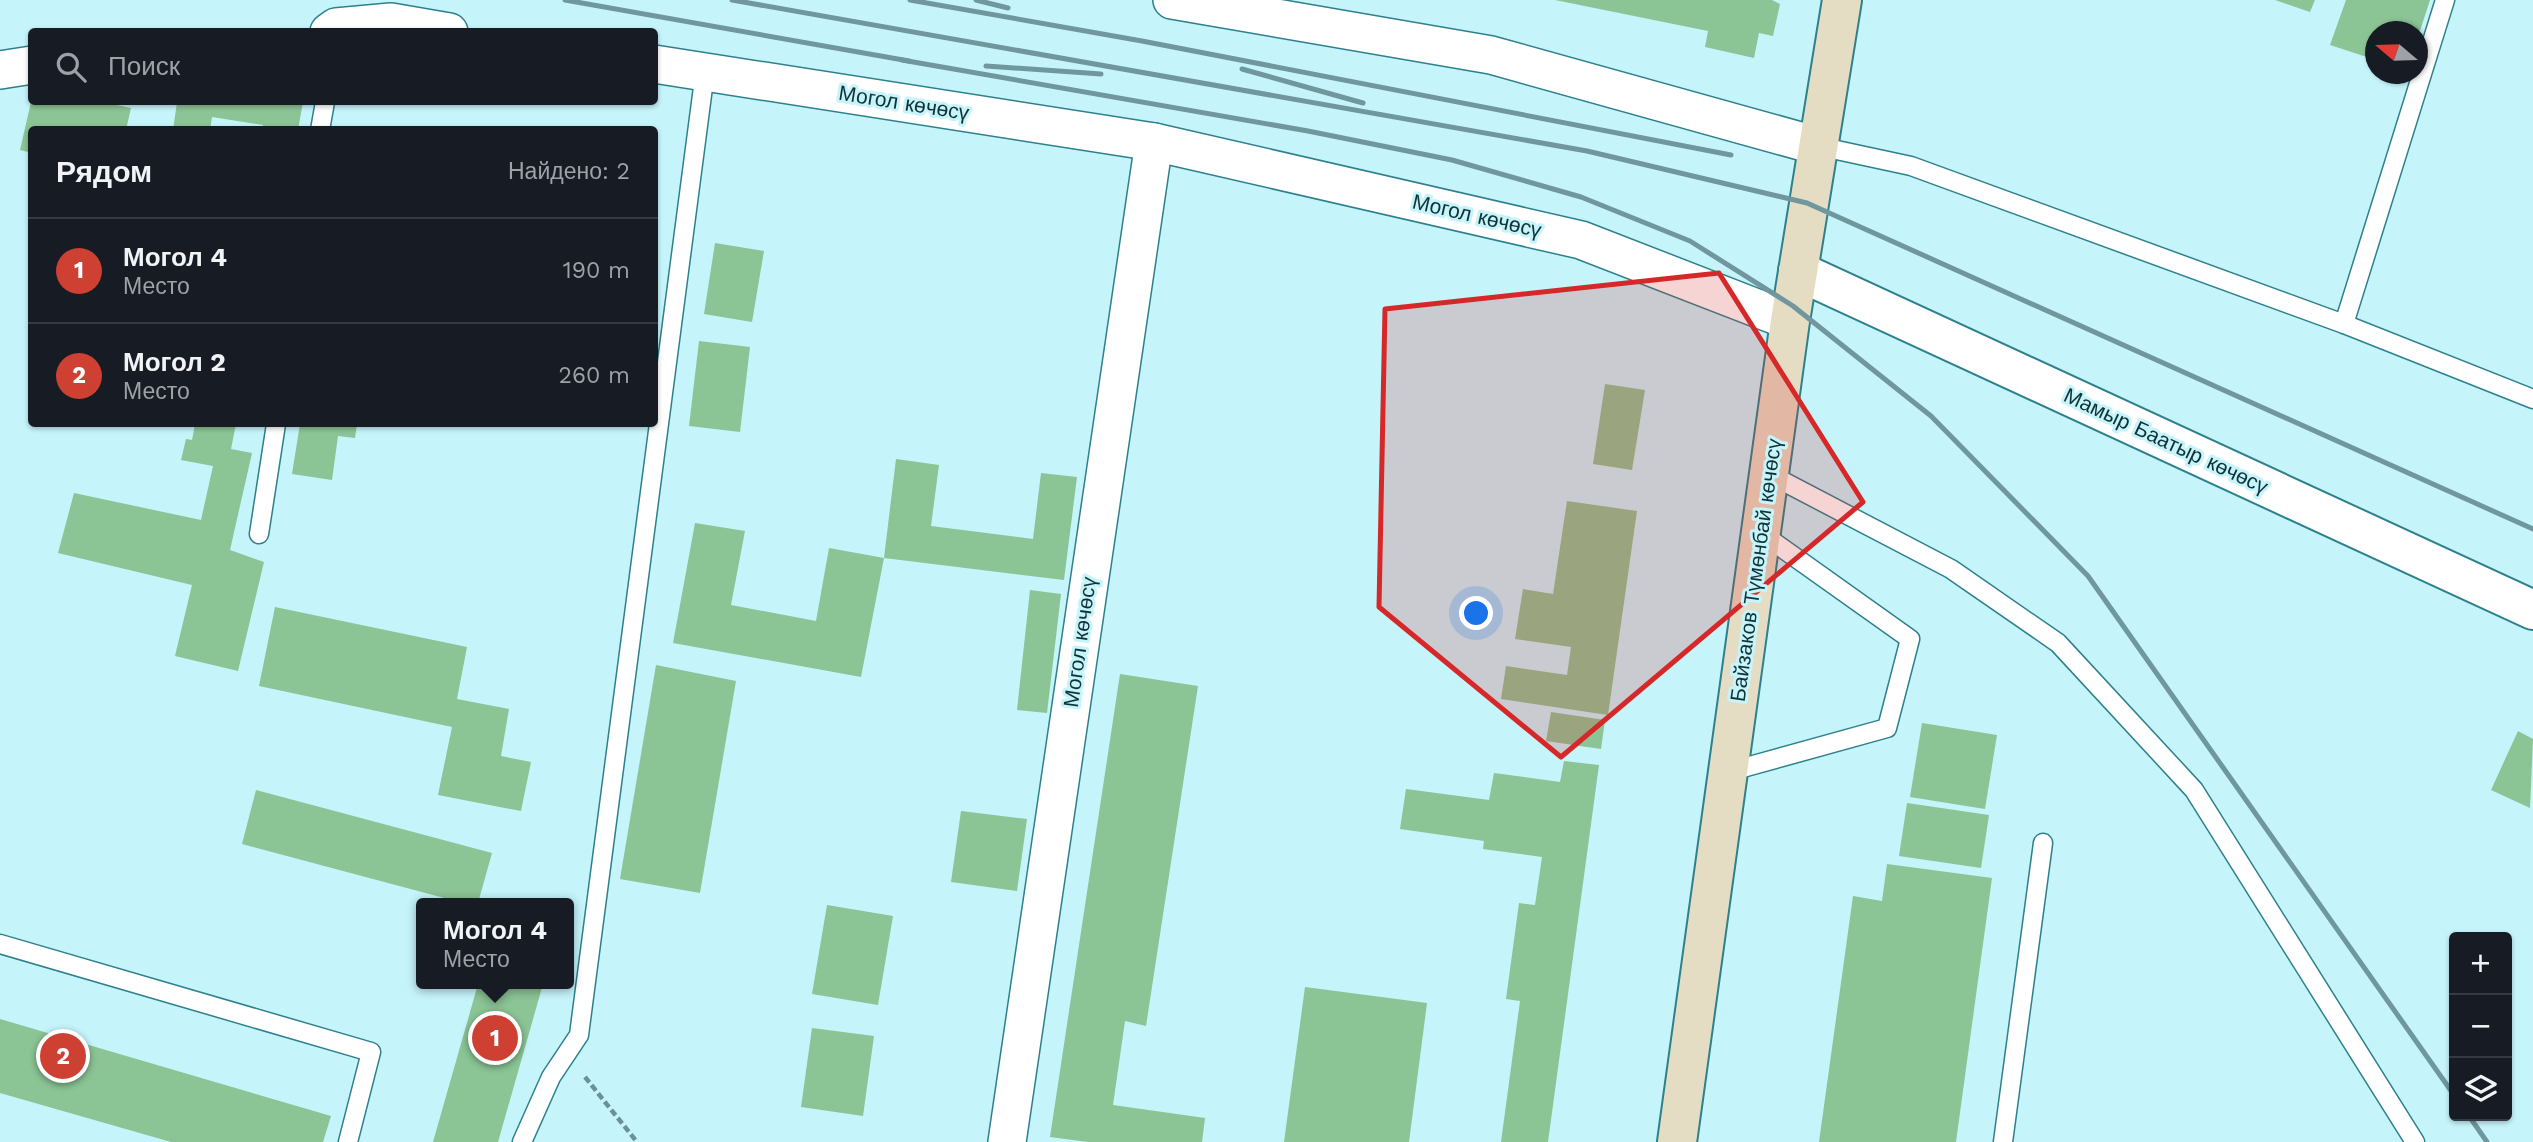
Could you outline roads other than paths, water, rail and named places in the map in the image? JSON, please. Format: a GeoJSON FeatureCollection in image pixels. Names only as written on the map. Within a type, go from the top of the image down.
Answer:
{"type":"FeatureCollection","features":[{"type":"Feature","properties":{"kind":"main road","name":"Байзаков Түмөнбай көчөсү"},"geometry":{"type":"LineString","coordinates":[[1677,1142],[1790,321],[1818,146],[1837,3]]}},
{"type":"Feature","properties":{"kind":"street"},"geometry":{"type":"LineString","coordinates":[[1172,0],[1491,55],[1818,146]]}},
{"type":"Feature","properties":{"kind":"street"},"geometry":{"type":"LineString","coordinates":[[348,28],[391,22],[426,28]]}},
{"type":"Feature","properties":{"kind":"street","name":"Могол көчөсү"},"geometry":{"type":"LineString","coordinates":[[658,65],[1154,142],[1581,240],[1790,321]]}},
{"type":"Feature","properties":{"kind":"street"},"geometry":{"type":"LineString","coordinates":[[0,70],[28,66]]}},
{"type":"Feature","properties":{"kind":"street","name":"Могол көчөсү"},"geometry":{"type":"LineString","coordinates":[[1007,1142],[1154,142]]}},
{"type":"Feature","properties":{"kind":"street","name":"Мамыр Баатыр көчөсү"},"geometry":{"type":"LineString","coordinates":[[1798,271],[2533,610]]}},
{"type":"Feature","properties":{"kind":"lane"},"geometry":{"type":"LineString","coordinates":[[2344,324],[2445,0]]}},
{"type":"Feature","properties":{"kind":"lane"},"geometry":{"type":"LineString","coordinates":[[522,1142],[551,1077],[579,1035],[705,72]]}},
{"type":"Feature","properties":{"kind":"lane"},"geometry":{"type":"LineString","coordinates":[[321,126],[324,105]]}},
{"type":"Feature","properties":{"kind":"lane"},"geometry":{"type":"LineString","coordinates":[[1818,146],[1911,166],[2344,324],[2533,399]]}},
{"type":"Feature","properties":{"kind":"lane"},"geometry":{"type":"LineString","coordinates":[[259,534],[276,427]]}},
{"type":"Feature","properties":{"kind":"lane"},"geometry":{"type":"LineString","coordinates":[[1769,474],[1951,569],[2058,643],[2194,790],[2415,1142]]}},
{"type":"Feature","properties":{"kind":"lane"},"geometry":{"type":"LineString","coordinates":[[1728,772],[1887,728],[1910,639],[1761,533]]}},
{"type":"Feature","properties":{"kind":"lane"},"geometry":{"type":"LineString","coordinates":[[2003,1142],[2043,843]]}},
{"type":"Feature","properties":{"kind":"lane"},"geometry":{"type":"LineString","coordinates":[[0,944],[370,1052],[348,1142]]}},
{"type":"Feature","properties":{"kind":"railway"},"geometry":{"type":"LineString","coordinates":[[565,0],[909,61]]}},
{"type":"Feature","properties":{"kind":"railway"},"geometry":{"type":"LineString","coordinates":[[732,0],[1587,151],[1807,203],[2533,529]]}},
{"type":"Feature","properties":{"kind":"railway"},"geometry":{"type":"LineString","coordinates":[[910,0],[1142,41],[1731,155]]}},
{"type":"Feature","properties":{"kind":"railway"},"geometry":{"type":"LineString","coordinates":[[976,0],[1008,8]]}},
{"type":"Feature","properties":{"kind":"railway"},"geometry":{"type":"LineString","coordinates":[[902,60],[1308,131],[1452,160],[1581,197],[1690,241],[1793,306],[1931,416],[2088,576],[2449,1088]]}},
{"type":"Feature","properties":{"kind":"railway"},"geometry":{"type":"LineString","coordinates":[[986,66],[1101,74]]}},
{"type":"Feature","properties":{"kind":"railway"},"geometry":{"type":"LineString","coordinates":[[1242,69],[1363,103]]}},
{"type":"Feature","properties":{"kind":"railway"},"geometry":{"type":"LineString","coordinates":[[2472,1121],[2487,1142]]}},
{"type":"Feature","properties":{"kind":"place","name":"Могол 4"},"geometry":{"type":"Point","coordinates":[495,1038]}},
{"type":"Feature","properties":{"kind":"place","name":"Могол 2"},"geometry":{"type":"Point","coordinates":[63,1056]}}]}
